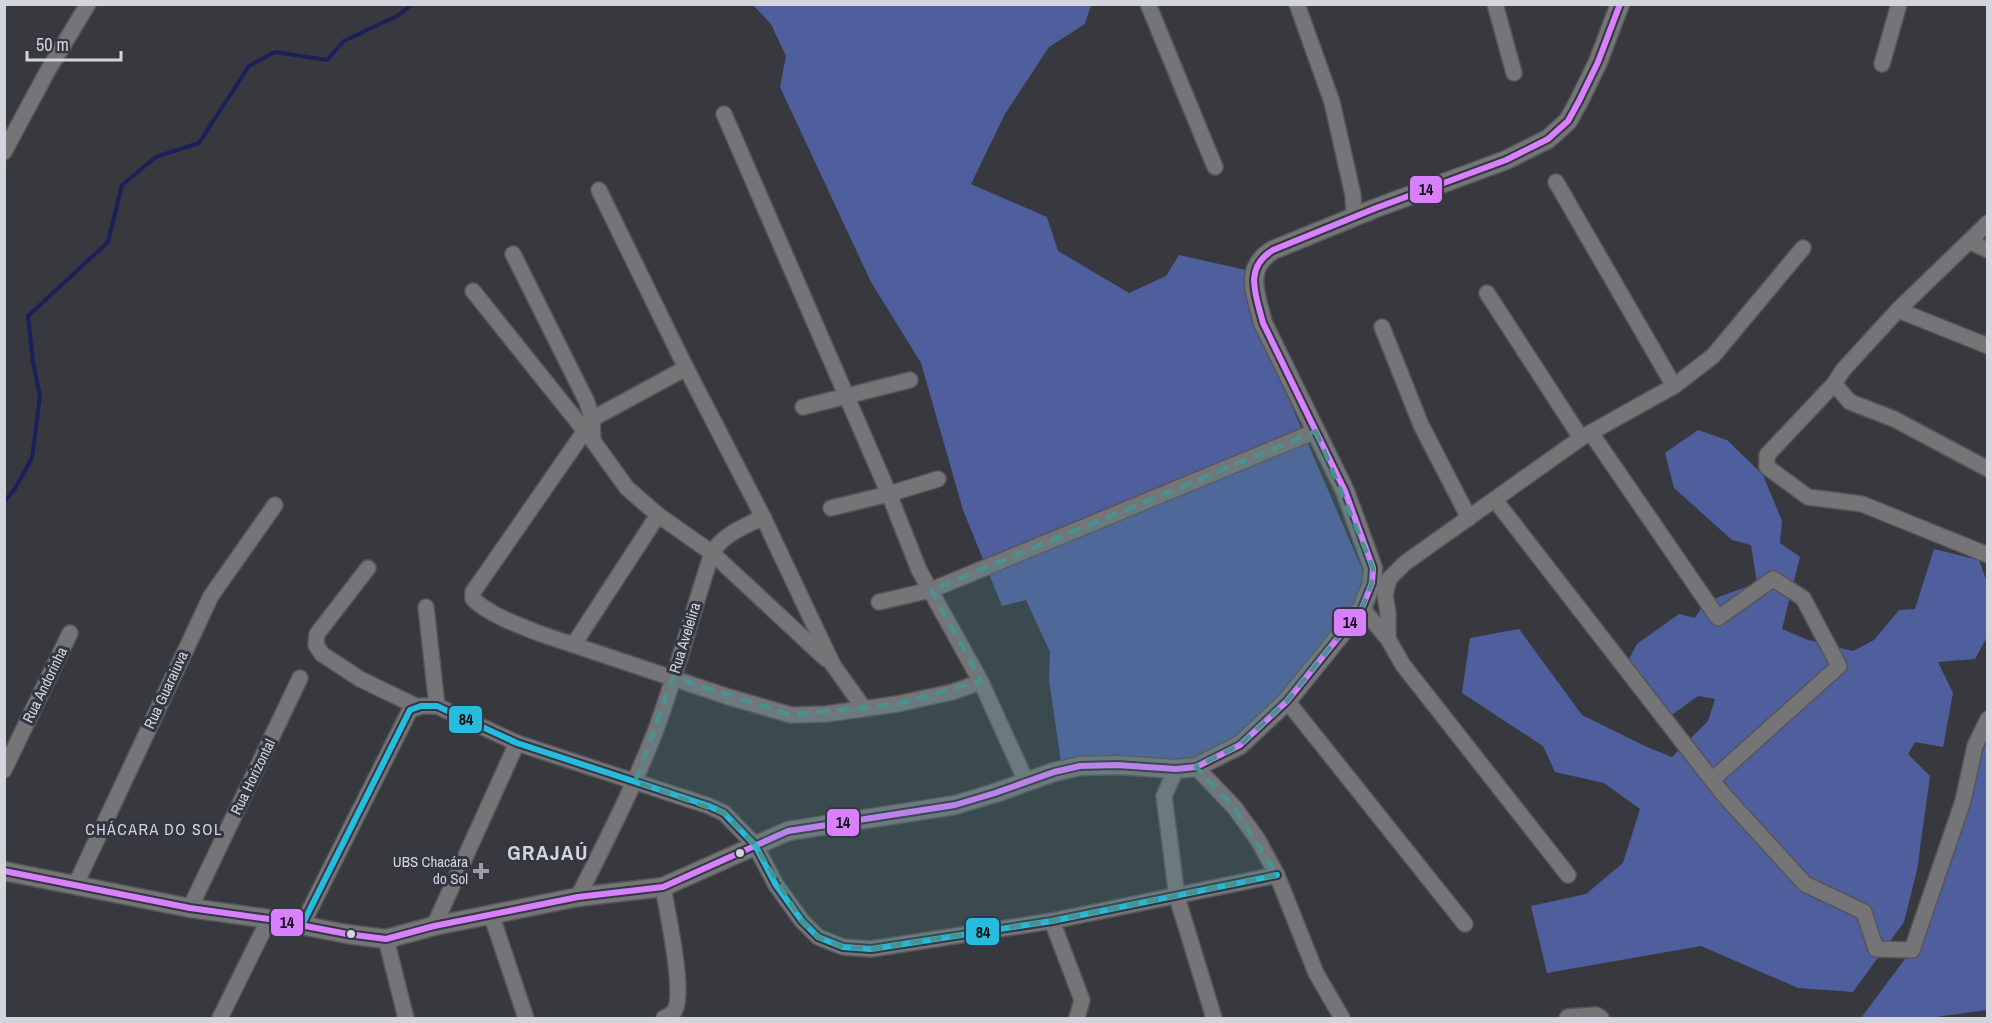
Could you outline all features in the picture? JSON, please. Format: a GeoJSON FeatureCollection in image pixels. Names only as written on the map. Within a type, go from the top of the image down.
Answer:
{"type":"FeatureCollection","features":[{"type":"Feature","properties":{"kind":"street"},"geometry":{"type":"LineString","coordinates":[[4,153],[17,125],[88,4]]}},
{"type":"Feature","properties":{"kind":"street"},"geometry":{"type":"LineString","coordinates":[[1148,4],[1215,167]]}},
{"type":"Feature","properties":{"kind":"street"},"geometry":{"type":"LineString","coordinates":[[1297,4],[1332,102],[1353,195],[1354,217]]}},
{"type":"Feature","properties":{"kind":"street"},"geometry":{"type":"LineString","coordinates":[[1496,4],[1514,73]]}},
{"type":"Feature","properties":{"kind":"street"},"geometry":{"type":"LineString","coordinates":[[4,870],[190,908],[386,939],[434,926],[578,897],[663,887],[788,831],[955,805],[1080,766],[1118,765],[1176,769],[1196,767],[1240,745],[1287,701],[1362,608],[1372,583],[1373,568],[1344,491],[1263,323],[1256,297],[1255,269],[1263,256],[1273,250],[1506,160],[1548,139],[1568,121],[1580,101],[1598,63],[1620,4]]}},
{"type":"Feature","properties":{"kind":"street"},"geometry":{"type":"LineString","coordinates":[[1882,64],[1899,4]]}},
{"type":"Feature","properties":{"kind":"street"},"geometry":{"type":"LineString","coordinates":[[724,114],[889,494],[919,570],[981,682],[1026,781]]}},
{"type":"Feature","properties":{"kind":"street"},"geometry":{"type":"LineString","coordinates":[[1556,182],[1674,386]]}},
{"type":"Feature","properties":{"kind":"street"},"geometry":{"type":"LineString","coordinates":[[599,190],[686,368],[763,517],[833,665],[863,707]]}},
{"type":"Feature","properties":{"kind":"street"},"geometry":{"type":"LineString","coordinates":[[1988,223],[1898,310],[1843,370],[1834,384],[1767,455],[1767,467],[1808,497],[1862,504],[1988,555]]}},
{"type":"Feature","properties":{"kind":"street"},"geometry":{"type":"LineString","coordinates":[[1970,242],[1988,250]]}},
{"type":"Feature","properties":{"kind":"street"},"geometry":{"type":"LineString","coordinates":[[1388,639],[1385,595],[1389,579],[1405,563],[1586,436],[1674,386],[1713,356],[1803,248]]}},
{"type":"Feature","properties":{"kind":"street"},"geometry":{"type":"LineString","coordinates":[[513,254],[587,402],[592,419],[588,436],[476,587],[472,596],[480,605],[510,621],[574,644],[729,697],[791,715],[826,714],[921,699],[981,682]]}},
{"type":"Feature","properties":{"kind":"street"},"geometry":{"type":"LineString","coordinates":[[473,291],[627,488],[658,514],[712,553],[833,665]]}},
{"type":"Feature","properties":{"kind":"street"},"geometry":{"type":"LineString","coordinates":[[1487,293],[1586,436],[1718,618],[1773,579],[1803,598],[1839,666],[1712,780]]}},
{"type":"Feature","properties":{"kind":"street"},"geometry":{"type":"LineString","coordinates":[[1898,310],[1988,346]]}},
{"type":"Feature","properties":{"kind":"street"},"geometry":{"type":"LineString","coordinates":[[1383,327],[1421,425],[1469,518]]}},
{"type":"Feature","properties":{"kind":"street"},"geometry":{"type":"LineString","coordinates":[[592,419],[686,368]]}},
{"type":"Feature","properties":{"kind":"street"},"geometry":{"type":"LineString","coordinates":[[803,407],[910,380]]}},
{"type":"Feature","properties":{"kind":"street"},"geometry":{"type":"LineString","coordinates":[[1834,384],[1850,402],[1894,419],[1988,469]]}},
{"type":"Feature","properties":{"kind":"street"},"geometry":{"type":"LineString","coordinates":[[879,602],[931,590],[1316,431]]}},
{"type":"Feature","properties":{"kind":"street"},"geometry":{"type":"LineString","coordinates":[[831,508],[938,479]]}},
{"type":"Feature","properties":{"kind":"street"},"geometry":{"type":"LineString","coordinates":[[1495,500],[1712,780],[1805,884],[1864,912],[1876,949],[1912,950],[1963,801],[1975,746],[1988,719]]}},
{"type":"Feature","properties":{"kind":"street","name":"Rua Guaraiuva"},"geometry":{"type":"LineString","coordinates":[[75,886],[211,596],[275,505]]}},
{"type":"Feature","properties":{"kind":"street"},"geometry":{"type":"LineString","coordinates":[[574,644],[658,514]]}},
{"type":"Feature","properties":{"kind":"street","name":"Rua Avelelira"},"geometry":{"type":"LineString","coordinates":[[578,897],[635,782],[674,677],[712,553],[726,537],[763,517]]}},
{"type":"Feature","properties":{"kind":"street"},"geometry":{"type":"LineString","coordinates":[[368,568],[317,634],[316,645],[322,654],[360,679],[413,708],[436,706],[517,743],[709,806],[724,813],[755,845],[776,885],[802,921],[818,937],[843,947],[871,948],[1052,921],[1277,875]]}},
{"type":"Feature","properties":{"kind":"street"},"geometry":{"type":"LineString","coordinates":[[426,607],[436,706]]}},
{"type":"Feature","properties":{"kind":"street"},"geometry":{"type":"LineString","coordinates":[[1362,608],[1388,639],[1403,665],[1568,874]]}},
{"type":"Feature","properties":{"kind":"street","name":"Rua Andorinha"},"geometry":{"type":"LineString","coordinates":[[4,770],[70,633]]}},
{"type":"Feature","properties":{"kind":"street","name":"Rua Horizontal"},"geometry":{"type":"LineString","coordinates":[[190,908],[300,678]]}},
{"type":"Feature","properties":{"kind":"street"},"geometry":{"type":"LineString","coordinates":[[1287,701],[1465,924]]}},
{"type":"Feature","properties":{"kind":"street"},"geometry":{"type":"LineString","coordinates":[[302,925],[413,708]]}},
{"type":"Feature","properties":{"kind":"street"},"geometry":{"type":"LineString","coordinates":[[434,926],[517,743]]}},
{"type":"Feature","properties":{"kind":"street"},"geometry":{"type":"LineString","coordinates":[[1196,767],[1235,808],[1258,840],[1277,875],[1316,973],[1342,1018]]}},
{"type":"Feature","properties":{"kind":"street"},"geometry":{"type":"LineString","coordinates":[[1176,769],[1164,796],[1177,897],[1214,1018]]}},
{"type":"Feature","properties":{"kind":"street"},"geometry":{"type":"LineString","coordinates":[[663,887],[678,981],[678,1001],[675,1010],[664,1018]]}},
{"type":"Feature","properties":{"kind":"street"},"geometry":{"type":"LineString","coordinates":[[490,914],[526,1018]]}},
{"type":"Feature","properties":{"kind":"street"},"geometry":{"type":"LineString","coordinates":[[220,1018],[269,919]]}},
{"type":"Feature","properties":{"kind":"street"},"geometry":{"type":"LineString","coordinates":[[1052,921],[1082,1000],[1077,1018]]}},
{"type":"Feature","properties":{"kind":"street"},"geometry":{"type":"LineString","coordinates":[[386,939],[406,1018]]}},
{"type":"Feature","properties":{"kind":"street"},"geometry":{"type":"LineString","coordinates":[[1567,1018],[1596,1016],[1601,1018]]}},
{"type":"Feature","properties":{"kind":"highlighted area"},"geometry":{"type":"Polygon","coordinates":[[[1316,431],[1373,568],[1372,583],[1362,608],[1287,701],[1240,745],[1196,767],[1235,808],[1277,875],[1052,921],[871,949],[843,947],[818,937],[802,921],[755,845],[724,813],[635,782],[673,677],[791,715],[897,704],[981,681],[931,590],[1316,431]]]}},
{"type":"Feature","properties":{"kind":"shaded area"},"geometry":{"type":"Polygon","coordinates":[[[753,5],[1091,5],[1085,24],[1049,47],[1005,114],[971,184],[1047,217],[1058,251],[1129,293],[1166,276],[1179,255],[1246,270],[1253,316],[1362,569],[1362,594],[1308,663],[1257,719],[1205,759],[1175,767],[1061,762],[1049,680],[1050,652],[1026,600],[1002,606],[963,510],[921,363],[871,282],[780,87],[786,56],[771,24],[753,5]]]}},
{"type":"Feature","properties":{"kind":"shaded area"},"geometry":{"type":"Polygon","coordinates":[[[1698,430],[1727,440],[1763,475],[1782,521],[1780,543],[1800,557],[1782,629],[1808,640],[1853,651],[1874,640],[1899,610],[1915,609],[1934,549],[1979,560],[1987,582],[1987,637],[1975,659],[1938,662],[1953,693],[1943,747],[1915,742],[1908,754],[1930,776],[1917,870],[1904,922],[1853,992],[1798,988],[1701,946],[1547,973],[1531,906],[1586,894],[1623,863],[1640,809],[1604,783],[1555,772],[1543,746],[1462,693],[1470,638],[1519,629],[1582,715],[1647,747],[1672,757],[1708,721],[1715,699],[1698,696],[1669,717],[1624,668],[1637,644],[1679,614],[1695,618],[1705,602],[1757,583],[1751,545],[1732,540],[1674,488],[1665,453],[1698,430]]]}},
{"type":"Feature","properties":{"kind":"shaded area"},"geometry":{"type":"Polygon","coordinates":[[[1987,719],[1987,1010],[1929,1018],[1861,1018],[1919,940],[1987,719]]]}},
{"type":"Feature","properties":{"kind":"waterway"},"geometry":{"type":"LineString","coordinates":[[4,502],[14,490],[32,458],[40,396],[33,362],[28,316],[108,242],[122,185],[156,157],[199,143],[249,66],[275,52],[327,60],[344,41],[399,15],[412,4]]}},
{"type":"Feature","properties":{"kind":"transit line","name":"14"},"geometry":{"type":"LineString","coordinates":[[4,871],[190,908],[386,939],[434,926],[578,897],[663,887],[788,831],[955,805],[1054,772],[1080,766],[1117,765],[1176,769],[1196,767],[1240,745],[1287,701],[1362,608],[1372,583],[1373,568],[1345,491],[1263,323],[1254,283],[1258,265],[1273,250],[1376,208],[1506,160],[1548,139],[1568,121],[1579,101],[1598,62],[1620,4]]}},
{"type":"Feature","properties":{"kind":"transit line","name":"84"},"geometry":{"type":"LineString","coordinates":[[302,925],[410,710],[421,706],[437,706],[517,743],[709,806],[724,813],[755,845],[776,885],[802,921],[818,937],[843,947],[871,949],[1052,921],[1277,875]]}},
{"type":"Feature","properties":{"kind":"place","name":"UBS Chacára do Sol"},"geometry":{"type":"Point","coordinates":[481,871]}},
{"type":"Feature","properties":{"kind":"district","name":"CHÁCARA DO SOL"},"geometry":{"type":"Point","coordinates":[154,829]}},
{"type":"Feature","properties":{"kind":"district","name":"GRAJAÚ"},"geometry":{"type":"Point","coordinates":[548,853]}}]}
